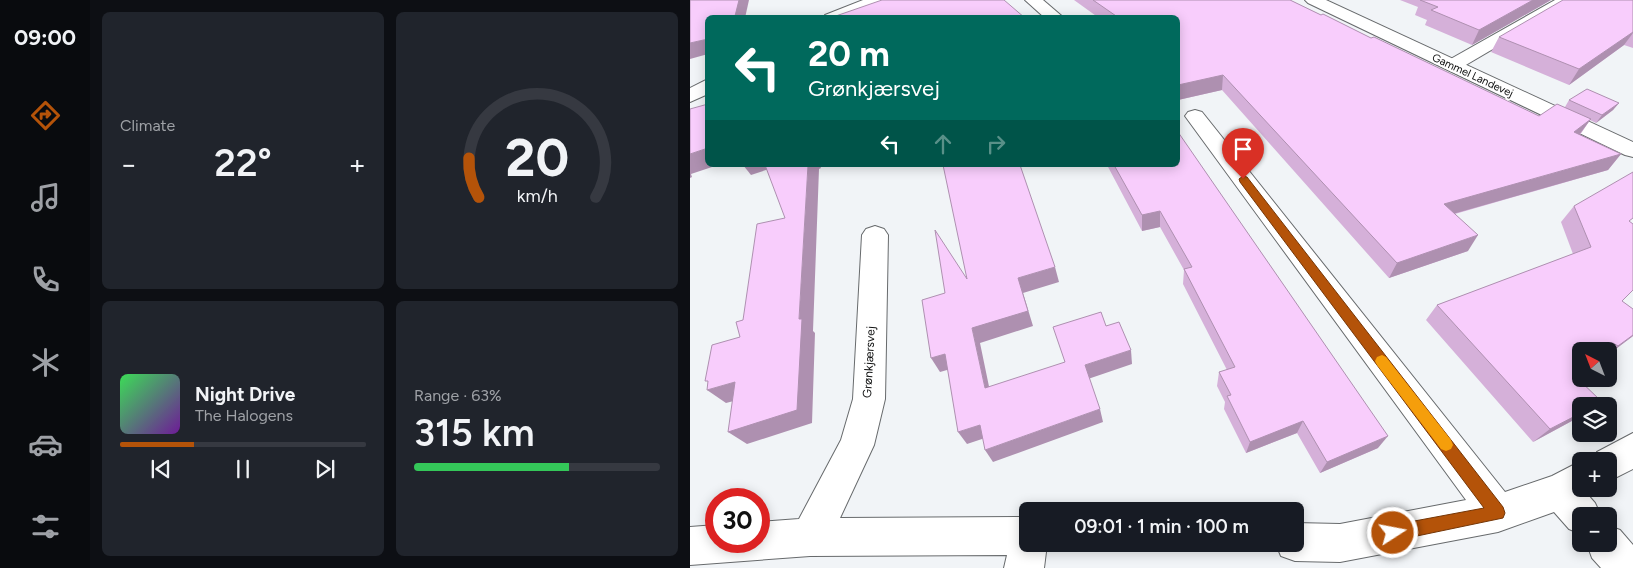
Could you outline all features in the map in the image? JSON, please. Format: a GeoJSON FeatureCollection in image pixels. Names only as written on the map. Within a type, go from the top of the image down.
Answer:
{"type":"FeatureCollection","features":[{"type":"Feature","properties":{"kind":"street"},"geometry":{"type":"LineString","coordinates":[[836,15],[858,2],[878,0]]}},
{"type":"Feature","properties":{"kind":"street"},"geometry":{"type":"LineString","coordinates":[[1032,0],[1052,15]]}},
{"type":"Feature","properties":{"kind":"street","name":"Gammel Landevej"},"geometry":{"type":"LineString","coordinates":[[1314,0],[1633,150]]}},
{"type":"Feature","properties":{"kind":"street"},"geometry":{"type":"LineString","coordinates":[[1453,65],[1566,0]]}},
{"type":"Feature","properties":{"kind":"street"},"geometry":{"type":"LineString","coordinates":[[690,96],[705,87]]}},
{"type":"Feature","properties":{"kind":"street"},"geometry":{"type":"LineString","coordinates":[[1195,116],[1498,513]]}},
{"type":"Feature","properties":{"kind":"street","name":"Grønkjærsvej"},"geometry":{"type":"LineString","coordinates":[[810,537],[857,444],[868,399],[875,235]]}},
{"type":"Feature","properties":{"kind":"street"},"geometry":{"type":"LineString","coordinates":[[1617,459],[1633,450]]}},
{"type":"Feature","properties":{"kind":"street"},"geometry":{"type":"LineString","coordinates":[[1304,542],[1340,543],[1498,513],[1572,496]]}},
{"type":"Feature","properties":{"kind":"street"},"geometry":{"type":"LineString","coordinates":[[770,540],[810,537],[1019,536]]}},
{"type":"Feature","properties":{"kind":"street"},"geometry":{"type":"LineString","coordinates":[[690,546],[705,545]]}},
{"type":"Feature","properties":{"kind":"street"},"geometry":{"type":"LineString","coordinates":[[1024,568],[1027,552]]}},
{"type":"Feature","properties":{"kind":"street"},"geometry":{"type":"LineString","coordinates":[[1613,552],[1627,568]]}},
{"type":"Feature","properties":{"kind":"building"},"geometry":{"type":"Polygon","coordinates":[[[690,0],[739,0],[735,15],[705,15],[705,40],[690,43],[690,0]]]}},
{"type":"Feature","properties":{"kind":"building"},"geometry":{"type":"Polygon","coordinates":[[[882,0],[1004,0],[1022,15],[839,15],[882,0]]]}},
{"type":"Feature","properties":{"kind":"building"},"geometry":{"type":"Polygon","coordinates":[[[1093,0],[1290,0],[1371,38],[1374,37],[1539,116],[1557,104],[1591,119],[1574,132],[1621,154],[1444,204],[1478,235],[1397,263],[1223,75],[1180,85],[1180,15],[1115,15],[1093,0]]]}},
{"type":"Feature","properties":{"kind":"building"},"geometry":{"type":"Polygon","coordinates":[[[1420,0],[1533,0],[1479,30],[1431,10],[1438,7],[1420,0]]]}},
{"type":"Feature","properties":{"kind":"building"},"geometry":{"type":"Polygon","coordinates":[[[1563,0],[1633,0],[1633,32],[1579,69],[1499,37],[1563,0]]]}},
{"type":"Feature","properties":{"kind":"building"},"geometry":{"type":"Polygon","coordinates":[[[1587,89],[1619,103],[1602,115],[1569,100],[1587,89]]]}},
{"type":"Feature","properties":{"kind":"building"},"geometry":{"type":"Polygon","coordinates":[[[705,105],[705,149],[690,154],[690,109],[705,105]]]}},
{"type":"Feature","properties":{"kind":"building"},"geometry":{"type":"Polygon","coordinates":[[[1180,135],[1388,436],[1327,462],[1303,421],[1250,442],[1227,396],[1231,395],[1219,372],[1235,367],[1184,269],[1192,267],[1160,211],[1142,215],[1115,167],[1180,167],[1180,135]]]}},
{"type":"Feature","properties":{"kind":"building"},"geometry":{"type":"Polygon","coordinates":[[[766,167],[808,167],[799,319],[802,319],[797,410],[728,432],[735,382],[707,390],[708,381],[705,381],[712,345],[740,337],[736,322],[743,320],[757,224],[785,218],[766,167]]]}},
{"type":"Feature","properties":{"kind":"building"},"geometry":{"type":"Polygon","coordinates":[[[943,167],[1021,167],[1055,267],[1018,278],[1028,311],[972,328],[985,388],[1065,362],[1053,327],[1101,312],[1106,326],[1119,322],[1131,350],[1085,365],[1100,409],[985,450],[980,425],[958,432],[945,354],[931,358],[922,300],[945,293],[935,230],[967,279],[943,167]]]}},
{"type":"Feature","properties":{"kind":"building"},"geometry":{"type":"Polygon","coordinates":[[[1633,172],[1633,218],[1629,221],[1633,224],[1633,290],[1622,301],[1633,309],[1633,335],[1618,346],[1618,342],[1572,342],[1572,388],[1588,388],[1597,397],[1572,397],[1572,418],[1550,429],[1437,305],[1591,247],[1574,206],[1633,172]]]}},
{"type":"Feature","properties":{"kind":"slow traffic"},"geometry":{"type":"LineString","coordinates":[[1382,361],[1446,445]]}},
{"type":"Feature","properties":{"kind":"route"},"geometry":{"type":"LineString","coordinates":[[1243,179],[1498,513],[1393,533]]}}]}
